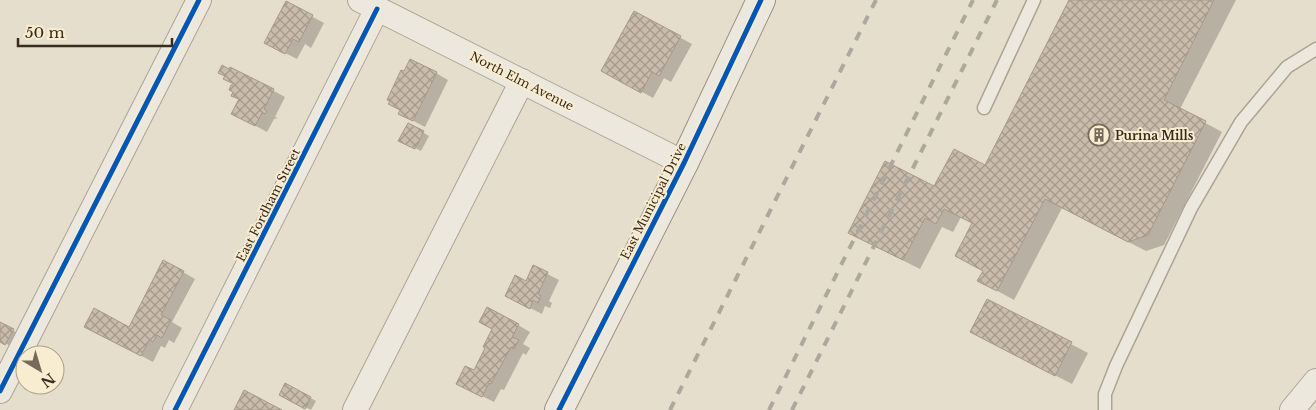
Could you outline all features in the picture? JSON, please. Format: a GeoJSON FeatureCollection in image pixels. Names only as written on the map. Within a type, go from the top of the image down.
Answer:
{"type":"FeatureCollection","features":[{"type":"Feature","properties":{"kind":"street"},"geometry":{"type":"LineString","coordinates":[[0,391],[199,0]]}},
{"type":"Feature","properties":{"kind":"street","name":"East Municipal Drive"},"geometry":{"type":"LineString","coordinates":[[559,410],[684,163],[761,0]]}},
{"type":"Feature","properties":{"kind":"street","name":"North Elm Avenue"},"geometry":{"type":"LineString","coordinates":[[369,4],[684,163]]}},
{"type":"Feature","properties":{"kind":"street","name":"East Fordham Street"},"geometry":{"type":"LineString","coordinates":[[175,410],[369,4]]}},
{"type":"Feature","properties":{"kind":"street"},"geometry":{"type":"LineString","coordinates":[[355,410],[522,81]]}},
{"type":"Feature","properties":{"kind":"street"},"geometry":{"type":"LineString","coordinates":[[1292,410],[1316,381]]}},
{"type":"Feature","properties":{"kind":"lane"},"geometry":{"type":"LineString","coordinates":[[984,108],[1034,0]]}},
{"type":"Feature","properties":{"kind":"lane"},"geometry":{"type":"LineString","coordinates":[[1105,410],[1105,394],[1116,366],[1191,208],[1236,131],[1287,67],[1316,49]]}},
{"type":"Feature","properties":{"kind":"building","name":"Purina Mills"},"geometry":{"type":"Polygon","coordinates":[[[1069,0],[1214,0],[1164,100],[1206,121],[1148,235],[1128,242],[1045,199],[997,291],[977,281],[983,271],[955,256],[972,223],[944,209],[936,224],[925,218],[903,260],[848,233],[885,161],[934,186],[954,149],[985,165],[1069,0]]]}},
{"type":"Feature","properties":{"kind":"building"},"geometry":{"type":"Polygon","coordinates":[[[286,1],[313,15],[299,42],[293,39],[285,54],[264,43],[286,1]]]}},
{"type":"Feature","properties":{"kind":"building"},"geometry":{"type":"Polygon","coordinates":[[[634,11],[681,36],[659,76],[652,72],[641,93],[601,71],[634,11]]]}},
{"type":"Feature","properties":{"kind":"building"},"geometry":{"type":"Polygon","coordinates":[[[410,59],[437,72],[413,121],[398,114],[400,110],[388,104],[390,101],[387,100],[401,70],[404,71],[410,59]]]}},
{"type":"Feature","properties":{"kind":"building"},"geometry":{"type":"Polygon","coordinates":[[[222,65],[229,69],[230,67],[274,89],[264,109],[267,111],[265,114],[262,113],[255,126],[231,114],[239,99],[231,96],[233,92],[229,90],[231,85],[236,85],[223,79],[225,76],[218,73],[222,65]]]}},
{"type":"Feature","properties":{"kind":"building"},"geometry":{"type":"Polygon","coordinates":[[[408,123],[424,131],[415,149],[398,141],[408,123]]]}},
{"type":"Feature","properties":{"kind":"building"},"geometry":{"type":"Polygon","coordinates":[[[163,260],[184,271],[161,315],[171,320],[162,338],[157,335],[153,342],[149,340],[141,356],[84,327],[94,308],[129,327],[163,260]]]}},
{"type":"Feature","properties":{"kind":"building"},"geometry":{"type":"Polygon","coordinates":[[[533,265],[548,272],[538,294],[541,296],[538,303],[533,300],[530,309],[505,296],[515,275],[526,281],[533,265]]]}},
{"type":"Feature","properties":{"kind":"building"},"geometry":{"type":"Polygon","coordinates":[[[987,299],[1072,342],[1055,376],[970,332],[987,299]]]}},
{"type":"Feature","properties":{"kind":"building"},"geometry":{"type":"Polygon","coordinates":[[[487,307],[519,324],[512,337],[519,340],[514,349],[511,347],[482,397],[456,384],[465,366],[474,370],[485,348],[483,347],[492,329],[479,322],[487,307]]]}},
{"type":"Feature","properties":{"kind":"building"},"geometry":{"type":"Polygon","coordinates":[[[0,322],[14,329],[5,345],[0,342],[0,322]]]}},
{"type":"Feature","properties":{"kind":"building"},"geometry":{"type":"Polygon","coordinates":[[[285,383],[311,397],[305,409],[279,395],[285,383]]]}},
{"type":"Feature","properties":{"kind":"building"},"geometry":{"type":"Polygon","coordinates":[[[244,390],[282,410],[234,410],[244,390]]]}},
{"type":"Feature","properties":{"kind":"railway"},"geometry":{"type":"LineString","coordinates":[[670,410],[876,0]]}},
{"type":"Feature","properties":{"kind":"railway"},"geometry":{"type":"LineString","coordinates":[[769,410],[973,0]]}},
{"type":"Feature","properties":{"kind":"railway"},"geometry":{"type":"LineString","coordinates":[[792,410],[997,0]]}},
{"type":"Feature","properties":{"kind":"cycle path"},"geometry":{"type":"LineString","coordinates":[[0,391],[199,0]]}},
{"type":"Feature","properties":{"kind":"cycle path"},"geometry":{"type":"LineString","coordinates":[[559,410],[684,163],[761,0]]}},
{"type":"Feature","properties":{"kind":"cycle path"},"geometry":{"type":"LineString","coordinates":[[175,410],[377,9]]}},
{"type":"Feature","properties":{"kind":"place","name":"Purina Mills"},"geometry":{"type":"Point","coordinates":[1099,135]}}]}
